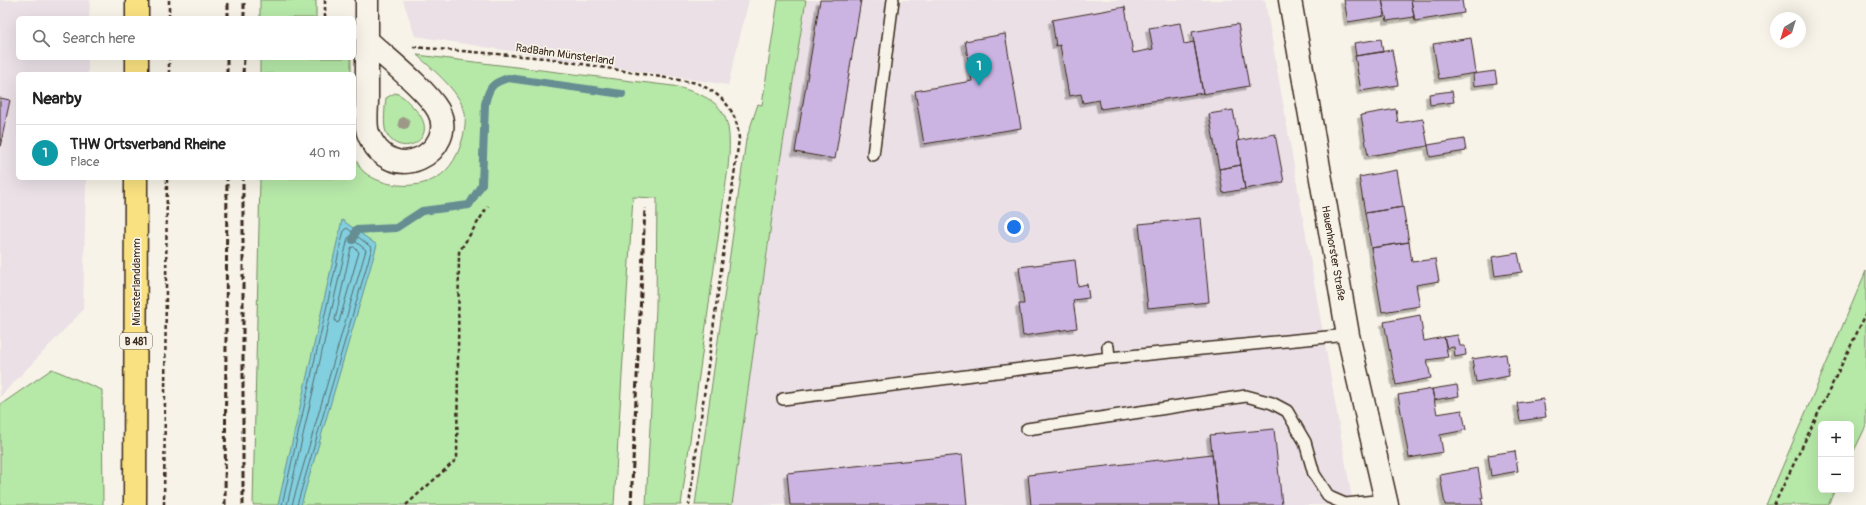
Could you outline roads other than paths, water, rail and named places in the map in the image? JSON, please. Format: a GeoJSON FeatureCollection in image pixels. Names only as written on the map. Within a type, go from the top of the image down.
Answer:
{"type":"FeatureCollection","features":[{"type":"Feature","properties":{"kind":"main road"},"geometry":{"type":"LineString","coordinates":[[137,0],[137,16]]}},
{"type":"Feature","properties":{"kind":"main road"},"geometry":{"type":"LineString","coordinates":[[137,60],[137,72]]}},
{"type":"Feature","properties":{"kind":"main road","name":"Münsterlanddamm"},"geometry":{"type":"LineString","coordinates":[[135,505],[136,180]]}},
{"type":"Feature","properties":{"kind":"street"},"geometry":{"type":"LineString","coordinates":[[367,0],[367,40],[368,132],[377,149],[391,161],[408,163],[424,157],[437,145],[439,140],[442,129],[439,111],[427,96],[367,40]]}},
{"type":"Feature","properties":{"kind":"street","name":"Hauenhorster Straße"},"geometry":{"type":"LineString","coordinates":[[1290,0],[1348,335],[1386,502]]}},
{"type":"Feature","properties":{"kind":"lane"},"geometry":{"type":"LineString","coordinates":[[873,155],[893,0]]}},
{"type":"Feature","properties":{"kind":"lane"},"geometry":{"type":"LineString","coordinates":[[782,399],[1109,353],[1348,335]]}},
{"type":"Feature","properties":{"kind":"lane"},"geometry":{"type":"LineString","coordinates":[[1026,429],[1246,396],[1272,403],[1287,411],[1305,442],[1314,474],[1329,496],[1345,504],[1386,502]]}},
{"type":"Feature","properties":{"kind":"water"},"geometry":{"type":"Polygon","coordinates":[[[342,220],[377,245],[301,505],[278,505],[342,220]]]}},
{"type":"Feature","properties":{"kind":"waterway"},"geometry":{"type":"LineString","coordinates":[[353,240],[356,230],[396,228],[422,211],[469,205],[482,184],[485,104],[492,86],[498,82],[508,78],[622,94]]}},
{"type":"Feature","properties":{"kind":"railway"},"geometry":{"type":"LineString","coordinates":[[228,0],[228,16]]}},
{"type":"Feature","properties":{"kind":"railway"},"geometry":{"type":"LineString","coordinates":[[244,0],[244,16]]}},
{"type":"Feature","properties":{"kind":"railway"},"geometry":{"type":"LineString","coordinates":[[227,60],[227,72]]}},
{"type":"Feature","properties":{"kind":"railway"},"geometry":{"type":"LineString","coordinates":[[243,72],[244,60]]}},
{"type":"Feature","properties":{"kind":"railway"},"geometry":{"type":"LineString","coordinates":[[225,505],[227,180]]}},
{"type":"Feature","properties":{"kind":"railway"},"geometry":{"type":"LineString","coordinates":[[243,180],[243,505]]}},
{"type":"Feature","properties":{"kind":"railway"},"geometry":{"type":"LineString","coordinates":[[631,505],[645,208]]}},
{"type":"Feature","properties":{"kind":"place","name":"THW Ortsverband Rheine"},"geometry":{"type":"Point","coordinates":[979,86]}}]}
